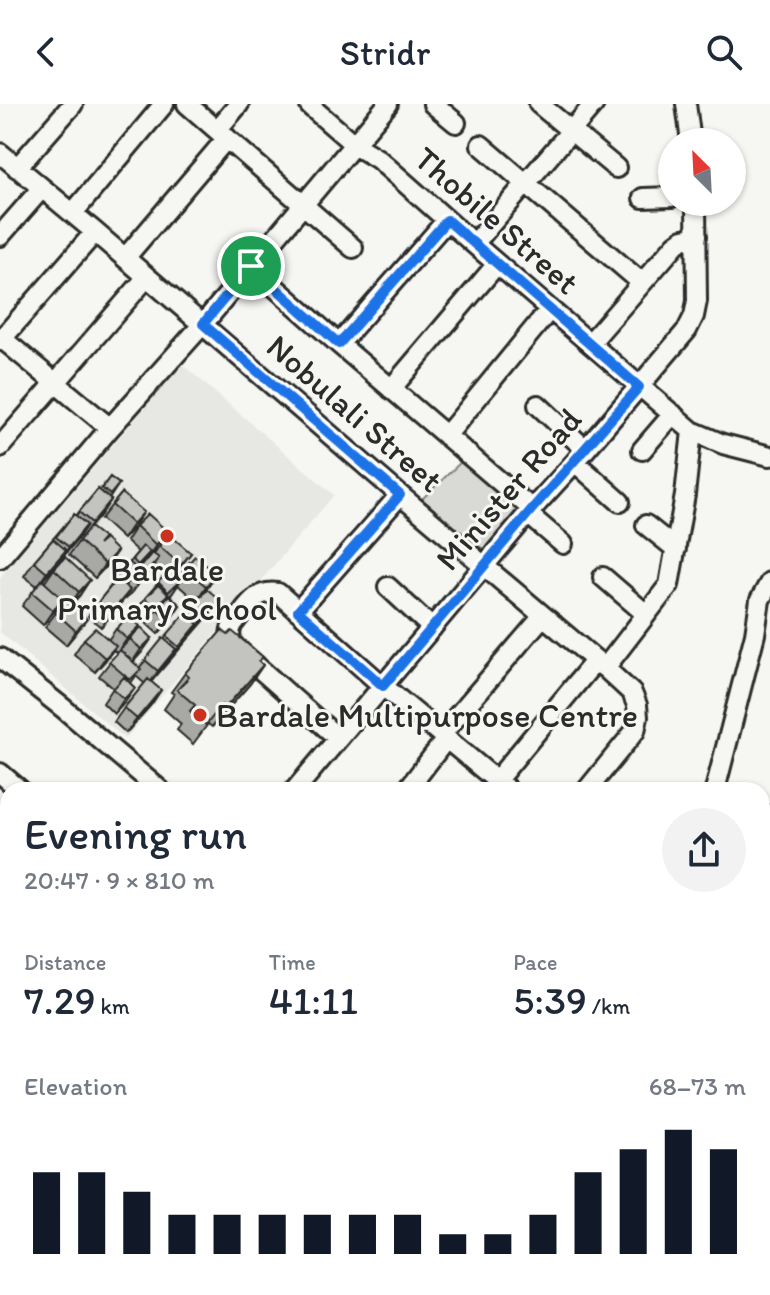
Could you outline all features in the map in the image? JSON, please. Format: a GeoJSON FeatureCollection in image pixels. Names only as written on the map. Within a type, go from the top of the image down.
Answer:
{"type":"FeatureCollection","features":[{"type":"Feature","properties":{"kind":"street"},"geometry":{"type":"LineString","coordinates":[[17,168],[73,104]]}},
{"type":"Feature","properties":{"kind":"street"},"geometry":{"type":"LineString","coordinates":[[73,213],[164,104]]}},
{"type":"Feature","properties":{"kind":"street"},"geometry":{"type":"LineString","coordinates":[[187,104],[353,248]]}},
{"type":"Feature","properties":{"kind":"street"},"geometry":{"type":"LineString","coordinates":[[125,258],[222,134],[239,104]]}},
{"type":"Feature","properties":{"kind":"street"},"geometry":{"type":"LineString","coordinates":[[0,558],[6,538],[203,324],[388,104]]}},
{"type":"Feature","properties":{"kind":"street"},"geometry":{"type":"LineString","coordinates":[[433,104],[456,123]]}},
{"type":"Feature","properties":{"kind":"street"},"geometry":{"type":"LineString","coordinates":[[539,104],[616,168]]}},
{"type":"Feature","properties":{"kind":"street"},"geometry":{"type":"LineString","coordinates":[[474,244],[594,104]]}},
{"type":"Feature","properties":{"kind":"street"},"geometry":{"type":"LineString","coordinates":[[686,104],[689,128]]}},
{"type":"Feature","properties":{"kind":"street","name":"Thobile Street"},"geometry":{"type":"LineString","coordinates":[[310,106],[355,145],[378,159],[692,431]]}},
{"type":"Feature","properties":{"kind":"street"},"geometry":{"type":"LineString","coordinates":[[481,145],[642,283]]}},
{"type":"Feature","properties":{"kind":"street","name":"Nobulali Street"},"geometry":{"type":"LineString","coordinates":[[0,153],[632,693],[638,717],[635,731],[594,782]]}},
{"type":"Feature","properties":{"kind":"street"},"geometry":{"type":"LineString","coordinates":[[0,236],[42,188]]}},
{"type":"Feature","properties":{"kind":"street"},"geometry":{"type":"LineString","coordinates":[[643,198],[658,197]]}},
{"type":"Feature","properties":{"kind":"street","name":"Minister Road"},"geometry":{"type":"LineString","coordinates":[[302,782],[687,330],[697,301],[696,216]]}},
{"type":"Feature","properties":{"kind":"street"},"geometry":{"type":"LineString","coordinates":[[339,344],[447,220]]}},
{"type":"Feature","properties":{"kind":"street"},"geometry":{"type":"LineString","coordinates":[[95,232],[1,339],[110,428]]}},
{"type":"Feature","properties":{"kind":"street"},"geometry":{"type":"LineString","coordinates":[[590,343],[679,241],[697,236]]}},
{"type":"Feature","properties":{"kind":"street"},"geometry":{"type":"LineString","coordinates":[[391,389],[497,264]]}},
{"type":"Feature","properties":{"kind":"street"},"geometry":{"type":"LineString","coordinates":[[251,266],[446,436],[563,544]]}},
{"type":"Feature","properties":{"kind":"street"},"geometry":{"type":"LineString","coordinates":[[0,447],[147,277]]}},
{"type":"Feature","properties":{"kind":"street"},"geometry":{"type":"LineString","coordinates":[[446,436],[550,309]]}},
{"type":"Feature","properties":{"kind":"street"},"geometry":{"type":"LineString","coordinates":[[538,405],[620,502]]}},
{"type":"Feature","properties":{"kind":"street"},"geometry":{"type":"LineString","coordinates":[[642,450],[673,414]]}},
{"type":"Feature","properties":{"kind":"street"},"geometry":{"type":"LineString","coordinates":[[504,782],[669,585],[685,495],[692,431],[723,444],[770,456]]}},
{"type":"Feature","properties":{"kind":"street"},"geometry":{"type":"LineString","coordinates":[[298,611],[400,495]]}},
{"type":"Feature","properties":{"kind":"street"},"geometry":{"type":"LineString","coordinates":[[646,525],[676,549]]}},
{"type":"Feature","properties":{"kind":"street"},"geometry":{"type":"LineString","coordinates":[[603,577],[646,614]]}},
{"type":"Feature","properties":{"kind":"street"},"geometry":{"type":"LineString","coordinates":[[718,782],[763,640],[760,600],[770,582]]}},
{"type":"Feature","properties":{"kind":"street"},"geometry":{"type":"LineString","coordinates":[[388,587],[432,628]]}},
{"type":"Feature","properties":{"kind":"street"},"geometry":{"type":"LineString","coordinates":[[338,738],[231,641],[233,624],[262,593],[278,593],[498,782]]}},
{"type":"Feature","properties":{"kind":"street"},"geometry":{"type":"LineString","coordinates":[[413,782],[444,737],[543,616]]}},
{"type":"Feature","properties":{"kind":"street"},"geometry":{"type":"LineString","coordinates":[[4,659],[150,782]]}},
{"type":"Feature","properties":{"kind":"shaded area","name":"Bardale Primary School"},"geometry":{"type":"Polygon","coordinates":[[[182,364],[334,495],[125,739],[0,632],[0,577],[182,364]]]}},
{"type":"Feature","properties":{"kind":"shaded area"},"geometry":{"type":"Polygon","coordinates":[[[464,459],[518,506],[519,512],[489,548],[476,545],[422,499],[464,459]]]}},
{"type":"Feature","properties":{"kind":"building"},"geometry":{"type":"Polygon","coordinates":[[[110,477],[119,484],[110,495],[102,488],[110,477]]]}},
{"type":"Feature","properties":{"kind":"building"},"geometry":{"type":"Polygon","coordinates":[[[98,489],[111,500],[92,523],[79,512],[98,489]]]}},
{"type":"Feature","properties":{"kind":"building"},"geometry":{"type":"Polygon","coordinates":[[[122,493],[144,512],[133,524],[112,505],[122,493]]]}},
{"type":"Feature","properties":{"kind":"building"},"geometry":{"type":"Polygon","coordinates":[[[74,514],[87,525],[69,547],[56,537],[74,514]]]}},
{"type":"Feature","properties":{"kind":"building"},"geometry":{"type":"Polygon","coordinates":[[[148,514],[168,532],[156,545],[136,526],[148,514]]]}},
{"type":"Feature","properties":{"kind":"building"},"geometry":{"type":"Polygon","coordinates":[[[90,527],[104,538],[98,545],[105,539],[117,551],[105,564],[79,541],[90,527]]]}},
{"type":"Feature","properties":{"kind":"building"},"geometry":{"type":"Polygon","coordinates":[[[170,535],[191,553],[181,565],[159,546],[170,535]]]}},
{"type":"Feature","properties":{"kind":"building"},"geometry":{"type":"Polygon","coordinates":[[[53,539],[66,550],[47,572],[34,561],[53,539]]]}},
{"type":"Feature","properties":{"kind":"building"},"geometry":{"type":"Polygon","coordinates":[[[143,546],[150,552],[138,565],[132,559],[143,546]]]}},
{"type":"Feature","properties":{"kind":"building"},"geometry":{"type":"Polygon","coordinates":[[[152,553],[159,558],[147,572],[141,566],[152,553]]]}},
{"type":"Feature","properties":{"kind":"building"},"geometry":{"type":"Polygon","coordinates":[[[195,556],[216,575],[206,586],[184,568],[195,556]]]}},
{"type":"Feature","properties":{"kind":"building"},"geometry":{"type":"Polygon","coordinates":[[[65,557],[90,580],[79,592],[54,569],[65,557]]]}},
{"type":"Feature","properties":{"kind":"building"},"geometry":{"type":"Polygon","coordinates":[[[129,562],[136,568],[128,578],[121,572],[129,562]]]}},
{"type":"Feature","properties":{"kind":"building"},"geometry":{"type":"Polygon","coordinates":[[[138,569],[145,575],[136,585],[129,579],[138,569]]]}},
{"type":"Feature","properties":{"kind":"building"},"geometry":{"type":"Polygon","coordinates":[[[172,569],[182,579],[168,592],[158,582],[172,569]]]}},
{"type":"Feature","properties":{"kind":"building"},"geometry":{"type":"Polygon","coordinates":[[[117,579],[130,590],[111,613],[98,602],[117,579]]]}},
{"type":"Feature","properties":{"kind":"building"},"geometry":{"type":"Polygon","coordinates":[[[42,580],[63,599],[53,610],[32,592],[42,580]]]}},
{"type":"Feature","properties":{"kind":"building"},"geometry":{"type":"Polygon","coordinates":[[[158,585],[168,594],[155,608],[145,598],[158,585]]]}},
{"type":"Feature","properties":{"kind":"building"},"geometry":{"type":"Polygon","coordinates":[[[207,589],[220,600],[201,622],[188,611],[207,589]]]}},
{"type":"Feature","properties":{"kind":"building"},"geometry":{"type":"Polygon","coordinates":[[[169,595],[180,605],[168,619],[157,609],[169,595]]]}},
{"type":"Feature","properties":{"kind":"building"},"geometry":{"type":"Polygon","coordinates":[[[66,600],[87,619],[76,631],[55,612],[66,600]]]}},
{"type":"Feature","properties":{"kind":"building"},"geometry":{"type":"Polygon","coordinates":[[[185,614],[198,624],[179,647],[166,636],[185,614]]]}},
{"type":"Feature","properties":{"kind":"building"},"geometry":{"type":"Polygon","coordinates":[[[129,616],[140,626],[127,639],[116,629],[129,616]]]}},
{"type":"Feature","properties":{"kind":"building"},"geometry":{"type":"Polygon","coordinates":[[[141,627],[152,638],[141,649],[130,639],[141,627]]]}},
{"type":"Feature","properties":{"kind":"building"},"geometry":{"type":"Polygon","coordinates":[[[95,628],[116,646],[105,658],[84,639],[95,628]]]}},
{"type":"Feature","properties":{"kind":"building"},"geometry":{"type":"Polygon","coordinates":[[[222,630],[228,635],[232,631],[263,657],[259,661],[263,665],[206,725],[190,711],[195,705],[177,690],[189,677],[185,673],[222,630]]]}},
{"type":"Feature","properties":{"kind":"building"},"geometry":{"type":"Polygon","coordinates":[[[163,638],[176,649],[158,671],[145,660],[163,638]]]}},
{"type":"Feature","properties":{"kind":"building"},"geometry":{"type":"Polygon","coordinates":[[[120,650],[141,669],[130,680],[109,662],[120,650]]]}},
{"type":"Feature","properties":{"kind":"building"},"geometry":{"type":"Polygon","coordinates":[[[124,677],[135,688],[124,699],[113,689],[124,677]]]}},
{"type":"Feature","properties":{"kind":"building"},"geometry":{"type":"Polygon","coordinates":[[[148,679],[161,690],[137,719],[124,708],[148,679]]]}},
{"type":"Feature","properties":{"kind":"place","name":"Bardale Primary School"},"geometry":{"type":"Point","coordinates":[167,536]}},
{"type":"Feature","properties":{"kind":"place","name":"Bardale Multipurpose Centre"},"geometry":{"type":"Point","coordinates":[200,715]}},
{"type":"Feature","properties":{"kind":"route"},"geometry":{"type":"LineString","coordinates":[[447,220],[639,387],[383,686],[298,611],[400,495],[203,324],[251,266],[339,344],[447,220]]}}]}
